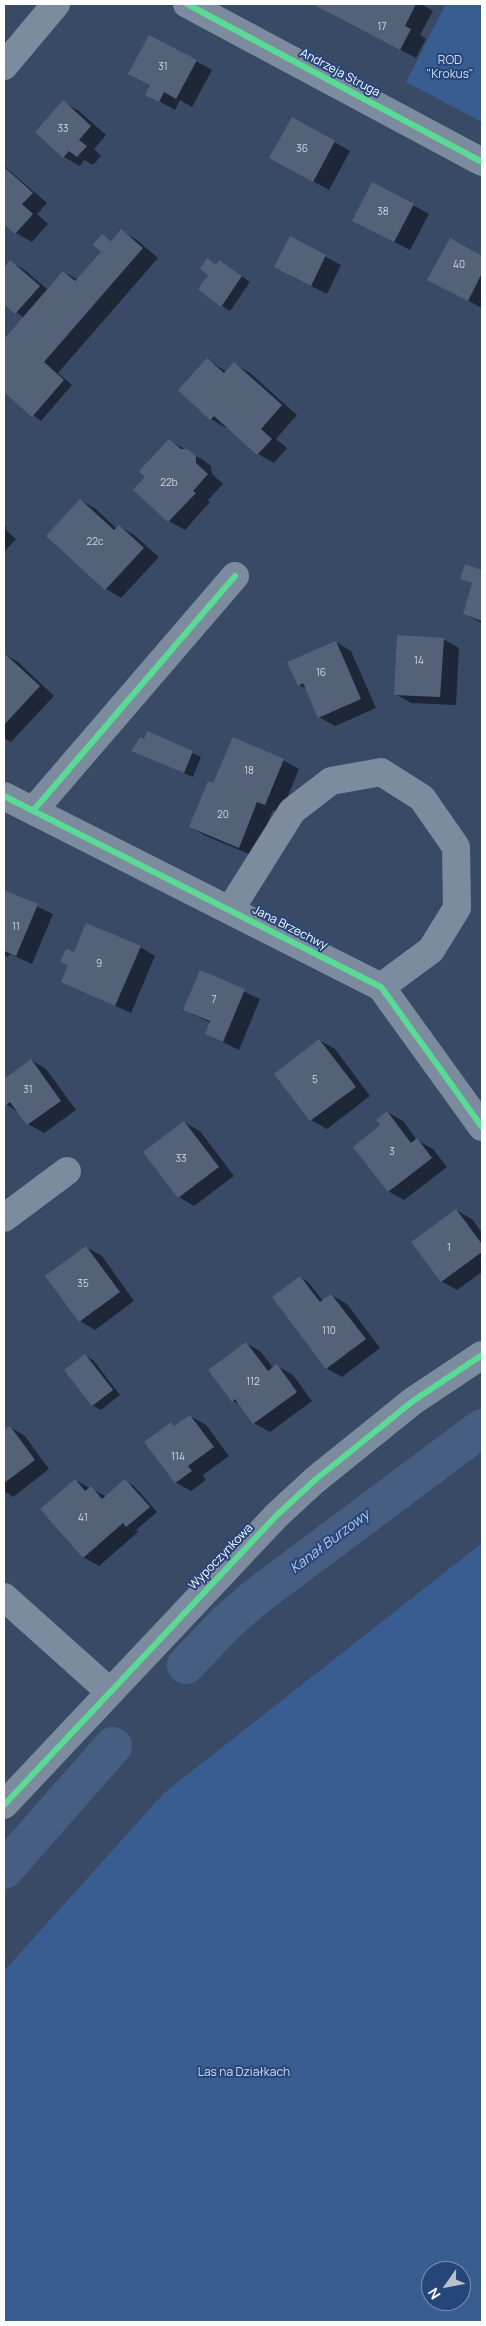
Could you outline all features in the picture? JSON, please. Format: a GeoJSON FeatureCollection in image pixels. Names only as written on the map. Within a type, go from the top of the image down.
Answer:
{"type":"FeatureCollection","features":[{"type":"Feature","properties":{"kind":"street"},"geometry":{"type":"LineString","coordinates":[[4,66],[56,4]]}},
{"type":"Feature","properties":{"kind":"street","name":"Andrzeja Struga"},"geometry":{"type":"LineString","coordinates":[[187,4],[482,162]]}},
{"type":"Feature","properties":{"kind":"street"},"geometry":{"type":"LineString","coordinates":[[33,811],[235,576]]}},
{"type":"Feature","properties":{"kind":"street","name":"Jana Brzechwy"},"geometry":{"type":"LineString","coordinates":[[230,910],[292,811],[331,781],[381,772],[422,798],[456,847],[457,899],[457,908],[431,950],[382,987]]}},
{"type":"Feature","properties":{"kind":"street","name":"Jana Brzechwy"},"geometry":{"type":"LineString","coordinates":[[4,796],[382,987],[482,1127]]}},
{"type":"Feature","properties":{"kind":"street"},"geometry":{"type":"LineString","coordinates":[[4,1218],[67,1171]]}},
{"type":"Feature","properties":{"kind":"street","name":"Wypoczynkowa"},"geometry":{"type":"LineString","coordinates":[[4,1805],[109,1691],[277,1515],[315,1480],[413,1401],[482,1356]]}},
{"type":"Feature","properties":{"kind":"street"},"geometry":{"type":"LineString","coordinates":[[4,1597],[109,1691]]}},
{"type":"Feature","properties":{"kind":"green space","name":"ROD \"Krokus\""},"geometry":{"type":"Polygon","coordinates":[[[446,4],[482,4],[482,122],[406,82],[446,4]]]}},
{"type":"Feature","properties":{"kind":"green space","name":"Las na Działkach"},"geometry":{"type":"Polygon","coordinates":[[[482,1543],[482,2322],[4,2322],[4,1971],[164,1793],[482,1543]]]}},
{"type":"Feature","properties":{"kind":"building"},"geometry":{"type":"Polygon","coordinates":[[[317,4],[416,4],[405,26],[411,29],[400,50],[316,6],[317,4]]]}},
{"type":"Feature","properties":{"kind":"building"},"geometry":{"type":"Polygon","coordinates":[[[149,35],[197,60],[176,99],[164,92],[159,102],[145,95],[150,85],[128,74],[149,35]]]}},
{"type":"Feature","properties":{"kind":"building"},"geometry":{"type":"Polygon","coordinates":[[[63,100],[91,126],[79,140],[87,146],[77,157],[69,151],[63,158],[35,132],[63,100]]]}},
{"type":"Feature","properties":{"kind":"building"},"geometry":{"type":"Polygon","coordinates":[[[292,117],[335,141],[313,182],[269,158],[292,117]]]}},
{"type":"Feature","properties":{"kind":"building"},"geometry":{"type":"Polygon","coordinates":[[[4,167],[33,193],[22,204],[33,214],[15,234],[4,224],[4,167]]]}},
{"type":"Feature","properties":{"kind":"building"},"geometry":{"type":"Polygon","coordinates":[[[372,182],[414,204],[394,242],[352,221],[372,182]]]}},
{"type":"Feature","properties":{"kind":"building"},"geometry":{"type":"Polygon","coordinates":[[[121,229],[143,248],[44,362],[64,380],[32,417],[4,392],[4,339],[63,271],[75,281],[101,252],[93,245],[102,234],[111,241],[121,229]]]}},
{"type":"Feature","properties":{"kind":"building"},"geometry":{"type":"Polygon","coordinates":[[[290,236],[326,255],[311,286],[274,267],[290,236]]]}},
{"type":"Feature","properties":{"kind":"building"},"geometry":{"type":"Polygon","coordinates":[[[450,238],[482,256],[482,273],[468,301],[427,280],[450,238]]]}},
{"type":"Feature","properties":{"kind":"building"},"geometry":{"type":"Polygon","coordinates":[[[207,258],[216,265],[219,260],[242,276],[221,307],[198,289],[208,275],[200,269],[207,258]]]}},
{"type":"Feature","properties":{"kind":"building"},"geometry":{"type":"Polygon","coordinates":[[[10,260],[40,286],[15,314],[4,304],[4,268],[10,260]]]}},
{"type":"Feature","properties":{"kind":"building"},"geometry":{"type":"Polygon","coordinates":[[[207,358],[224,373],[234,362],[282,405],[261,429],[272,439],[257,455],[214,416],[210,420],[178,390],[207,358]]]}},
{"type":"Feature","properties":{"kind":"building"},"geometry":{"type":"Polygon","coordinates":[[[169,439],[181,449],[187,449],[196,456],[196,463],[208,474],[193,491],[196,493],[168,522],[133,490],[145,477],[139,471],[169,439]]]}},
{"type":"Feature","properties":{"kind":"building"},"geometry":{"type":"Polygon","coordinates":[[[80,499],[114,530],[119,525],[144,548],[105,590],[46,536],[80,499]]]}},
{"type":"Feature","properties":{"kind":"building"},"geometry":{"type":"Polygon","coordinates":[[[465,564],[482,570],[482,621],[463,614],[472,583],[460,579],[465,564]]]}},
{"type":"Feature","properties":{"kind":"building"},"geometry":{"type":"Polygon","coordinates":[[[397,635],[444,638],[440,697],[394,695],[397,635]]]}},
{"type":"Feature","properties":{"kind":"building"},"geometry":{"type":"Polygon","coordinates":[[[336,641],[361,699],[318,718],[303,683],[298,686],[287,662],[336,641]]]}},
{"type":"Feature","properties":{"kind":"building"},"geometry":{"type":"Polygon","coordinates":[[[4,653],[40,686],[4,725],[4,653]]]}},
{"type":"Feature","properties":{"kind":"building"},"geometry":{"type":"Polygon","coordinates":[[[147,731],[193,751],[184,773],[131,751],[140,737],[144,739],[147,731]]]}},
{"type":"Feature","properties":{"kind":"building"},"geometry":{"type":"Polygon","coordinates":[[[233,737],[284,759],[265,805],[257,802],[239,848],[189,827],[208,781],[213,783],[233,737]]]}},
{"type":"Feature","properties":{"kind":"building"},"geometry":{"type":"Polygon","coordinates":[[[4,890],[38,904],[16,956],[4,951],[4,890]]]}},
{"type":"Feature","properties":{"kind":"building"},"geometry":{"type":"Polygon","coordinates":[[[86,923],[141,946],[115,1006],[61,982],[68,965],[60,962],[66,949],[74,952],[86,923]]]}},
{"type":"Feature","properties":{"kind":"building"},"geometry":{"type":"Polygon","coordinates":[[[200,970],[245,989],[223,1042],[205,1034],[210,1021],[183,1010],[200,970]]]}},
{"type":"Feature","properties":{"kind":"building"},"geometry":{"type":"Polygon","coordinates":[[[319,1039],[356,1087],[310,1121],[274,1074],[319,1039]]]}},
{"type":"Feature","properties":{"kind":"building"},"geometry":{"type":"Polygon","coordinates":[[[31,1059],[61,1101],[27,1125],[10,1102],[4,1105],[4,1079],[31,1059]]]}},
{"type":"Feature","properties":{"kind":"building"},"geometry":{"type":"Polygon","coordinates":[[[387,1111],[411,1143],[417,1138],[432,1158],[388,1192],[353,1147],[380,1125],[376,1120],[387,1111]]]}},
{"type":"Feature","properties":{"kind":"building"},"geometry":{"type":"Polygon","coordinates":[[[184,1121],[219,1167],[178,1198],[143,1152],[184,1121]]]}},
{"type":"Feature","properties":{"kind":"building"},"geometry":{"type":"Polygon","coordinates":[[[456,1209],[482,1244],[482,1252],[441,1282],[411,1242],[456,1209]]]}},
{"type":"Feature","properties":{"kind":"building"},"geometry":{"type":"Polygon","coordinates":[[[86,1246],[120,1292],[79,1322],[45,1276],[86,1246]]]}},
{"type":"Feature","properties":{"kind":"building"},"geometry":{"type":"Polygon","coordinates":[[[300,1276],[320,1302],[331,1294],[366,1339],[326,1369],[272,1297],[300,1276]]]}},
{"type":"Feature","properties":{"kind":"building"},"geometry":{"type":"Polygon","coordinates":[[[246,1342],[268,1371],[277,1364],[297,1392],[253,1424],[235,1399],[232,1402],[208,1370],[246,1342]]]}},
{"type":"Feature","properties":{"kind":"building"},"geometry":{"type":"Polygon","coordinates":[[[85,1354],[113,1390],[92,1406],[64,1370],[85,1354]]]}},
{"type":"Feature","properties":{"kind":"building"},"geometry":{"type":"Polygon","coordinates":[[[190,1415],[214,1447],[188,1466],[192,1471],[175,1483],[144,1442],[171,1422],[174,1426],[190,1415]]]}},
{"type":"Feature","properties":{"kind":"building"},"geometry":{"type":"Polygon","coordinates":[[[10,1426],[35,1460],[4,1483],[4,1430],[10,1426]]]}},
{"type":"Feature","properties":{"kind":"building"},"geometry":{"type":"Polygon","coordinates":[[[75,1479],[85,1491],[91,1486],[102,1499],[125,1479],[150,1507],[126,1527],[123,1523],[83,1558],[40,1509],[75,1479]]]}},
{"type":"Feature","properties":{"kind":"waterway","name":"Kanał Burzowy"},"geometry":{"type":"LineString","coordinates":[[186,1665],[226,1623],[257,1596],[482,1428]]}},
{"type":"Feature","properties":{"kind":"waterway","name":"Kanał Burzowy"},"geometry":{"type":"LineString","coordinates":[[4,1870],[113,1746]]}},
{"type":"Feature","properties":{"kind":"cycle path"},"geometry":{"type":"LineString","coordinates":[[187,4],[482,162]]}},
{"type":"Feature","properties":{"kind":"cycle path"},"geometry":{"type":"LineString","coordinates":[[33,811],[235,576]]}},
{"type":"Feature","properties":{"kind":"cycle path"},"geometry":{"type":"LineString","coordinates":[[4,796],[381,987],[482,1127]]}},
{"type":"Feature","properties":{"kind":"cycle path"},"geometry":{"type":"LineString","coordinates":[[4,1805],[277,1515],[315,1480],[413,1401],[482,1355]]}}]}
